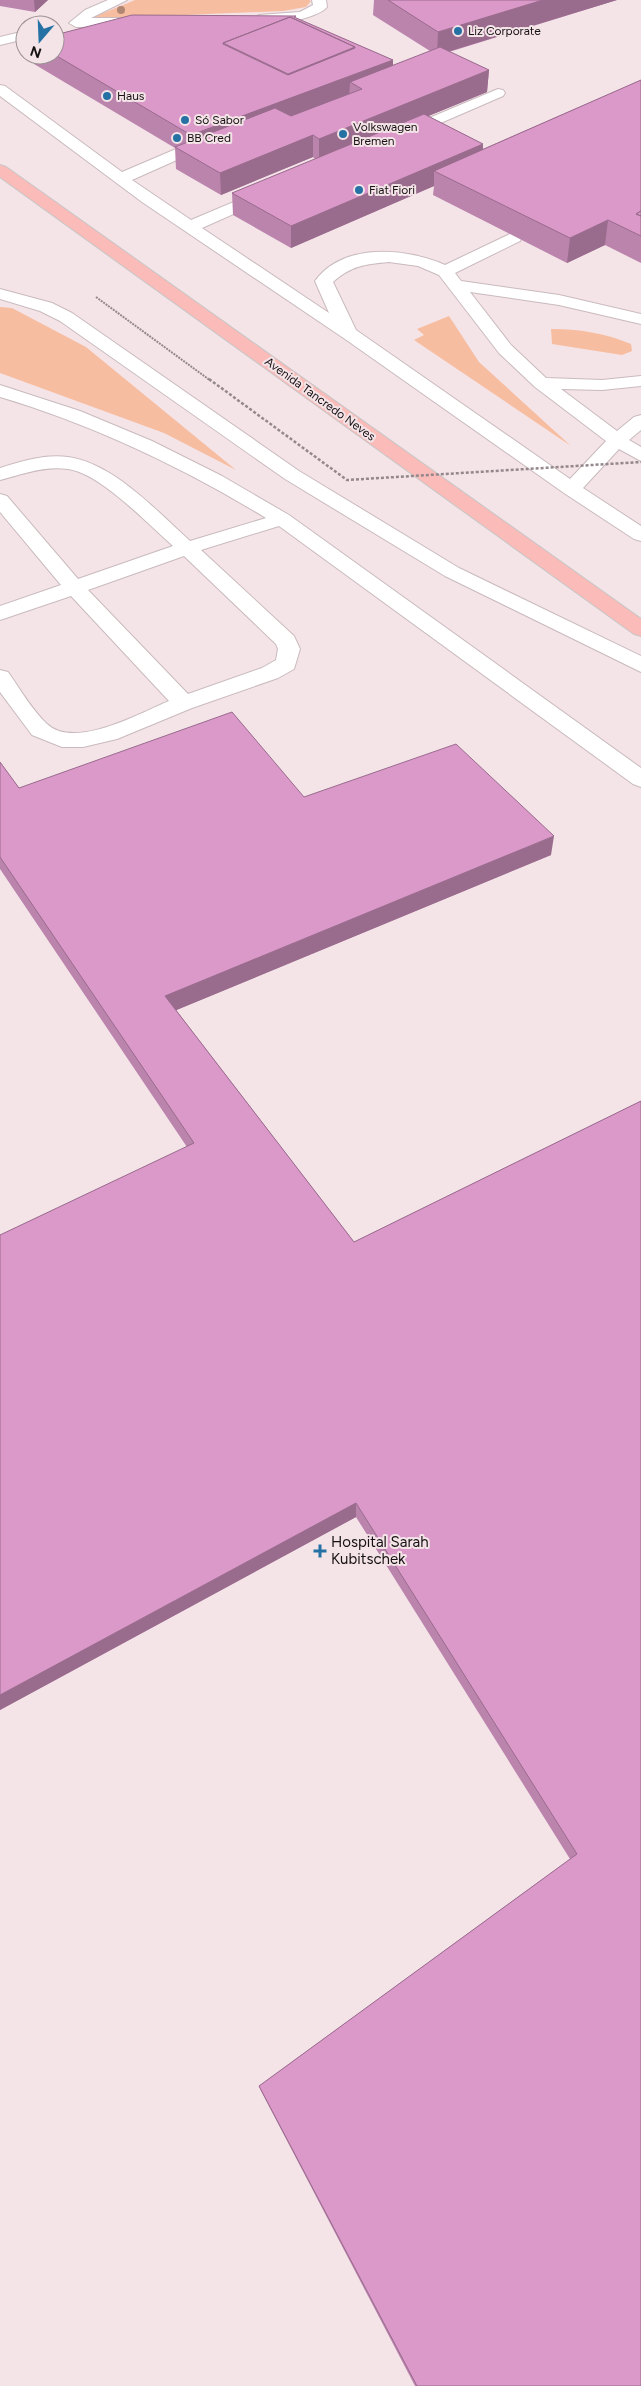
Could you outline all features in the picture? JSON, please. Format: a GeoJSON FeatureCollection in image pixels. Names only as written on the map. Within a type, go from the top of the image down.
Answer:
{"type":"FeatureCollection","features":[{"type":"Feature","properties":{"kind":"main road","name":"Avenida Tancredo Neves"},"geometry":{"type":"LineString","coordinates":[[0,170],[641,629]]}},
{"type":"Feature","properties":{"kind":"street"},"geometry":{"type":"LineString","coordinates":[[120,0],[90,13],[69,25],[153,21]]}},
{"type":"Feature","properties":{"kind":"street"},"geometry":{"type":"LineString","coordinates":[[240,19],[303,16],[320,7],[319,0]]}},
{"type":"Feature","properties":{"kind":"street"},"geometry":{"type":"LineString","coordinates":[[0,41],[15,37]]}},
{"type":"Feature","properties":{"kind":"street"},"geometry":{"type":"LineString","coordinates":[[0,89],[120,179],[189,227],[351,335],[571,489],[641,534]]}},
{"type":"Feature","properties":{"kind":"street"},"geometry":{"type":"LineString","coordinates":[[389,140],[498,93]]}},
{"type":"Feature","properties":{"kind":"street"},"geometry":{"type":"LineString","coordinates":[[120,179],[182,152]]}},
{"type":"Feature","properties":{"kind":"street"},"geometry":{"type":"LineString","coordinates":[[189,227],[280,187]]}},
{"type":"Feature","properties":{"kind":"street"},"geometry":{"type":"LineString","coordinates":[[451,278],[514,237]]}},
{"type":"Feature","properties":{"kind":"street"},"geometry":{"type":"LineString","coordinates":[[351,335],[332,304],[324,281],[338,268],[360,259],[389,256],[422,261],[451,278],[641,319]]}},
{"type":"Feature","properties":{"kind":"street"},"geometry":{"type":"LineString","coordinates":[[451,278],[505,349],[541,383],[617,440],[641,455]]}},
{"type":"Feature","properties":{"kind":"street"},"geometry":{"type":"LineString","coordinates":[[0,294],[46,307],[82,327],[292,475],[452,572],[641,665]]}},
{"type":"Feature","properties":{"kind":"street"},"geometry":{"type":"LineString","coordinates":[[541,383],[602,385],[641,381]]}},
{"type":"Feature","properties":{"kind":"street"},"geometry":{"type":"LineString","coordinates":[[0,391],[74,416],[168,454],[282,519],[641,779]]}},
{"type":"Feature","properties":{"kind":"street"},"geometry":{"type":"LineString","coordinates":[[571,489],[617,440],[641,421]]}},
{"type":"Feature","properties":{"kind":"street"},"geometry":{"type":"LineString","coordinates":[[0,474],[30,465],[50,462],[77,465],[99,473],[188,548],[286,641],[289,649],[286,664],[270,673],[184,703],[109,734],[83,740],[62,740],[40,730],[0,677]]}},
{"type":"Feature","properties":{"kind":"street"},"geometry":{"type":"LineString","coordinates":[[0,500],[74,587],[184,703]]}},
{"type":"Feature","properties":{"kind":"street"},"geometry":{"type":"LineString","coordinates":[[0,613],[188,548],[282,519]]}},
{"type":"Feature","properties":{"kind":"path"},"geometry":{"type":"LineString","coordinates":[[96,297],[348,480],[641,462]]}},
{"type":"Feature","properties":{"kind":"shaded area"},"geometry":{"type":"Polygon","coordinates":[[[135,0],[311,1],[306,7],[283,11],[89,19],[135,0]]]}},
{"type":"Feature","properties":{"kind":"shaded area"},"geometry":{"type":"Polygon","coordinates":[[[0,307],[12,308],[86,347],[236,470],[164,433],[0,373],[0,307]]]}},
{"type":"Feature","properties":{"kind":"shaded area"},"geometry":{"type":"Polygon","coordinates":[[[449,316],[479,362],[571,446],[414,340],[424,335],[417,329],[449,316]]]}},
{"type":"Feature","properties":{"kind":"shaded area"},"geometry":{"type":"Polygon","coordinates":[[[551,329],[602,334],[631,344],[632,351],[622,355],[552,344],[551,329]]]}},
{"type":"Feature","properties":{"kind":"building"},"geometry":{"type":"Polygon","coordinates":[[[388,0],[543,0],[438,32],[388,0]]]}},
{"type":"Feature","properties":{"kind":"building"},"geometry":{"type":"Polygon","coordinates":[[[132,15],[296,16],[294,17],[393,60],[191,135],[65,61],[65,32],[132,15]],[[290,17],[223,43],[288,75],[355,48],[290,17]]]}},
{"type":"Feature","properties":{"kind":"building"},"geometry":{"type":"Polygon","coordinates":[[[290,17],[355,47],[288,74],[223,43],[290,17]]]}},
{"type":"Feature","properties":{"kind":"building"},"geometry":{"type":"Polygon","coordinates":[[[440,47],[489,70],[319,139],[313,135],[220,173],[175,147],[275,108],[291,116],[362,89],[350,82],[440,47]]]}},
{"type":"Feature","properties":{"kind":"building"},"geometry":{"type":"Polygon","coordinates":[[[641,80],[641,211],[636,214],[641,216],[641,236],[608,220],[570,238],[434,171],[641,80]]]}},
{"type":"Feature","properties":{"kind":"building"},"geometry":{"type":"Polygon","coordinates":[[[424,114],[483,144],[291,226],[232,193],[424,114]]]}},
{"type":"Feature","properties":{"kind":"building","name":"Hospital Sarah Kubitschek"},"geometry":{"type":"Polygon","coordinates":[[[232,712],[304,797],[456,744],[554,836],[165,996],[354,1242],[641,1101],[641,2386],[417,2386],[259,2086],[577,1854],[356,1503],[0,1695],[0,1235],[194,1143],[0,857],[0,762],[19,788],[232,712]]]}},
{"type":"Feature","properties":{"kind":"place","name":"Liz Corporate"},"geometry":{"type":"Point","coordinates":[458,31]}},
{"type":"Feature","properties":{"kind":"place","name":"Haus"},"geometry":{"type":"Point","coordinates":[107,96]}},
{"type":"Feature","properties":{"kind":"place","name":"Só Sabor"},"geometry":{"type":"Point","coordinates":[185,120]}},
{"type":"Feature","properties":{"kind":"place","name":"Volkswagen Bremen"},"geometry":{"type":"Point","coordinates":[343,134]}},
{"type":"Feature","properties":{"kind":"place","name":"BB Cred"},"geometry":{"type":"Point","coordinates":[177,138]}},
{"type":"Feature","properties":{"kind":"place","name":"Fiat Fiori"},"geometry":{"type":"Point","coordinates":[359,190]}},
{"type":"Feature","properties":{"kind":"place","name":"Hospital Sarah Kubitschek"},"geometry":{"type":"Point","coordinates":[320,1551]}}]}
